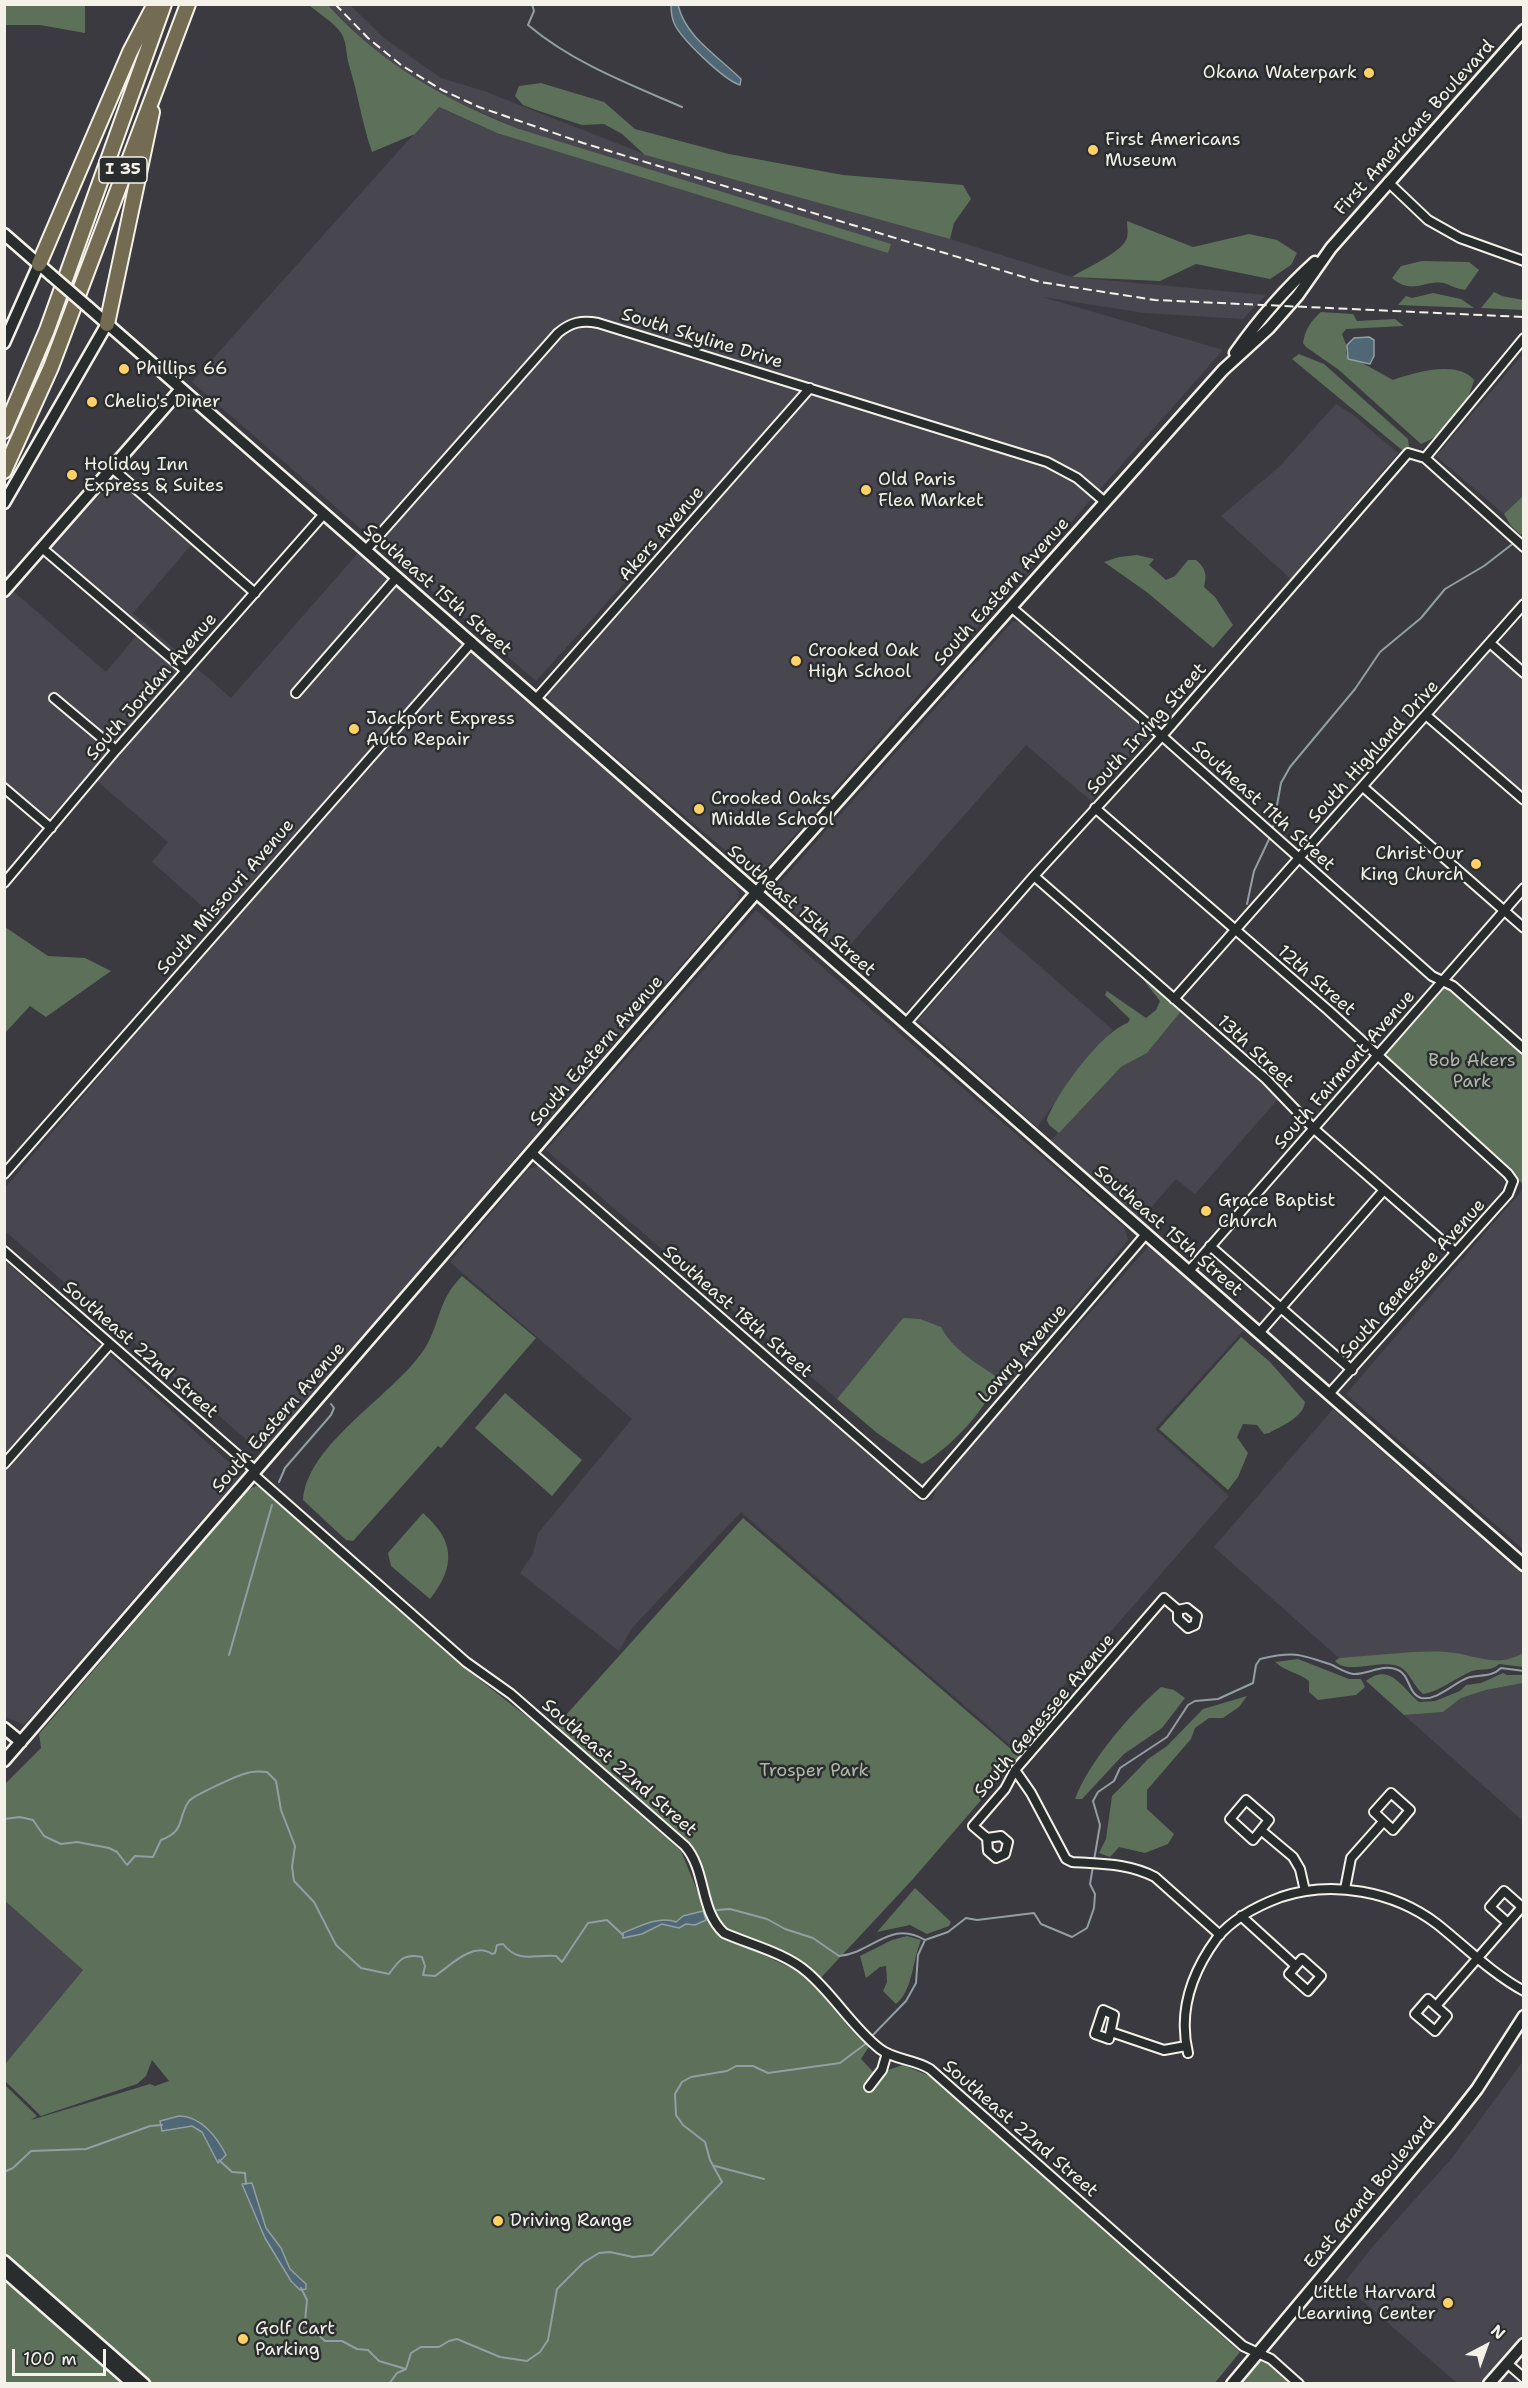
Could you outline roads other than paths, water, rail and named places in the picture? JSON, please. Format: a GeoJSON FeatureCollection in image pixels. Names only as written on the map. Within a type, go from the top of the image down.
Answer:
{"type":"FeatureCollection","features":[{"type":"Feature","properties":{"kind":"highway"},"geometry":{"type":"LineString","coordinates":[[39,264],[126,63],[155,4]]}},
{"type":"Feature","properties":{"kind":"highway","name":"I 35"},"geometry":{"type":"LineString","coordinates":[[4,431],[47,330],[164,4]]}},
{"type":"Feature","properties":{"kind":"highway","name":"I 35"},"geometry":{"type":"LineString","coordinates":[[4,471],[51,367],[159,75],[188,4]]}},
{"type":"Feature","properties":{"kind":"highway"},"geometry":{"type":"LineString","coordinates":[[107,324],[159,75]]}},
{"type":"Feature","properties":{"kind":"main road","name":"First Americans Boulevard"},"geometry":{"type":"LineString","coordinates":[[1331,248],[1524,30]]}},
{"type":"Feature","properties":{"kind":"main road","name":"Southeast 15th Street"},"geometry":{"type":"LineString","coordinates":[[4,234],[536,699],[755,894],[906,1023],[1524,1564]]}},
{"type":"Feature","properties":{"kind":"main road","name":"South Eastern Avenue"},"geometry":{"type":"LineString","coordinates":[[4,1761],[755,894],[1223,370],[1269,328],[1298,295],[1331,248]]}},
{"type":"Feature","properties":{"kind":"main road"},"geometry":{"type":"LineString","coordinates":[[4,344],[39,264]]}},
{"type":"Feature","properties":{"kind":"main road"},"geometry":{"type":"LineString","coordinates":[[4,503],[107,324]]}},
{"type":"Feature","properties":{"kind":"main road"},"geometry":{"type":"LineString","coordinates":[[5,588],[181,389]]}},
{"type":"Feature","properties":{"kind":"main road"},"geometry":{"type":"LineString","coordinates":[[4,1728],[21,1742]]}},
{"type":"Feature","properties":{"kind":"main road","name":"East Grand Boulevard"},"geometry":{"type":"LineString","coordinates":[[1232,2384],[1448,2126],[1477,2089],[1524,2016]]}},
{"type":"Feature","properties":{"kind":"main road"},"geometry":{"type":"LineString","coordinates":[[4,2261],[144,2384]]}},
{"type":"Feature","properties":{"kind":"main road"},"geometry":{"type":"LineString","coordinates":[[4,2271],[133,2384]]}},
{"type":"Feature","properties":{"kind":"main road"},"geometry":{"type":"LineString","coordinates":[[1489,2384],[1524,2344]]}},
{"type":"Feature","properties":{"kind":"street"},"geometry":{"type":"LineString","coordinates":[[1388,182],[1428,220],[1460,238],[1524,261]]}},
{"type":"Feature","properties":{"kind":"street","name":"South Skyline Drive"},"geometry":{"type":"LineString","coordinates":[[366,550],[553,338],[574,323],[598,323],[1047,462],[1077,478],[1105,502]]}},
{"type":"Feature","properties":{"kind":"street"},"geometry":{"type":"LineString","coordinates":[[1519,543],[1425,458],[1524,338]]}},
{"type":"Feature","properties":{"kind":"street","name":"Akers Avenue"},"geometry":{"type":"LineString","coordinates":[[536,699],[810,388]]}},
{"type":"Feature","properties":{"kind":"street","name":"South Irving Street"},"geometry":{"type":"LineString","coordinates":[[906,1023],[1034,876],[1162,736],[1408,453],[1425,458]]}},
{"type":"Feature","properties":{"kind":"street"},"geometry":{"type":"LineString","coordinates":[[112,468],[255,593]]}},
{"type":"Feature","properties":{"kind":"street","name":"South Jordan Avenue"},"geometry":{"type":"LineString","coordinates":[[4,883],[116,750],[324,514]]}},
{"type":"Feature","properties":{"kind":"street"},"geometry":{"type":"LineString","coordinates":[[42,548],[186,671]]}},
{"type":"Feature","properties":{"kind":"street"},"geometry":{"type":"LineString","coordinates":[[296,693],[397,577]]}},
{"type":"Feature","properties":{"kind":"street","name":"South Highland Drive"},"geometry":{"type":"LineString","coordinates":[[1174,999],[1524,604]]}},
{"type":"Feature","properties":{"kind":"street","name":"Southeast 11th Street"},"geometry":{"type":"LineString","coordinates":[[1011,608],[1162,736],[1432,976],[1453,986],[1524,1049]]}},
{"type":"Feature","properties":{"kind":"street","name":"South Missouri Avenue"},"geometry":{"type":"LineString","coordinates":[[4,1174],[471,642]]}},
{"type":"Feature","properties":{"kind":"street"},"geometry":{"type":"LineString","coordinates":[[1490,643],[1524,672]]}},
{"type":"Feature","properties":{"kind":"street"},"geometry":{"type":"LineString","coordinates":[[54,698],[116,750]]}},
{"type":"Feature","properties":{"kind":"street"},"geometry":{"type":"LineString","coordinates":[[1427,716],[1524,800]]}},
{"type":"Feature","properties":{"kind":"street"},"geometry":{"type":"LineString","coordinates":[[1363,787],[1524,928]]}},
{"type":"Feature","properties":{"kind":"street"},"geometry":{"type":"LineString","coordinates":[[4,788],[51,828]]}},
{"type":"Feature","properties":{"kind":"street","name":"12th Street"},"geometry":{"type":"LineString","coordinates":[[1095,808],[1378,1056],[1513,1180]]}},
{"type":"Feature","properties":{"kind":"street","name":"13th Street"},"geometry":{"type":"LineString","coordinates":[[1034,876],[1266,1080],[1313,1128],[1455,1252]]}},
{"type":"Feature","properties":{"kind":"street","name":"South Fairmont Avenue"},"geometry":{"type":"LineString","coordinates":[[1189,1271],[1524,888]]}},
{"type":"Feature","properties":{"kind":"street","name":"Southeast 18th Street"},"geometry":{"type":"LineString","coordinates":[[531,1152],[923,1494]]}},
{"type":"Feature","properties":{"kind":"street","name":"South Genessee Avenue"},"geometry":{"type":"LineString","coordinates":[[1329,1394],[1508,1194],[1513,1180]]}},
{"type":"Feature","properties":{"kind":"street"},"geometry":{"type":"LineString","coordinates":[[1259,1333],[1384,1190]]}},
{"type":"Feature","properties":{"kind":"street","name":"Lowry Avenue"},"geometry":{"type":"LineString","coordinates":[[923,1494],[1146,1234]]}},
{"type":"Feature","properties":{"kind":"street"},"geometry":{"type":"LineString","coordinates":[[1210,1246],[1282,1306],[1352,1370]]}},
{"type":"Feature","properties":{"kind":"street","name":"Southeast 22nd Street"},"geometry":{"type":"LineString","coordinates":[[4,1251],[466,1662],[511,1694],[675,1835],[692,1854],[711,1917],[724,1933],[789,1960],[809,1974],[863,2034],[876,2045],[886,2053],[920,2063],[930,2069],[1243,2346],[1271,2359],[1299,2384]]}},
{"type":"Feature","properties":{"kind":"street"},"geometry":{"type":"LineString","coordinates":[[4,1464],[110,1344]]}},
{"type":"Feature","properties":{"kind":"street","name":"South Genessee Avenue"},"geometry":{"type":"LineString","coordinates":[[987,1838],[973,1826],[1005,1789],[1015,1770],[1164,1598],[1178,1610]]}},
{"type":"Feature","properties":{"kind":"street"},"geometry":{"type":"LineString","coordinates":[[1015,1770],[1031,1793],[1062,1853],[1072,1862],[1119,1865],[1155,1877],[1220,1935]]}},
{"type":"Feature","properties":{"kind":"street"},"geometry":{"type":"LineString","coordinates":[[1391,1793],[1410,1810],[1393,1830],[1383,1822],[1374,1812],[1391,1793]]}},
{"type":"Feature","properties":{"kind":"street"},"geometry":{"type":"LineString","coordinates":[[1246,1800],[1269,1820],[1262,1831],[1253,1840],[1230,1819],[1246,1800]]}},
{"type":"Feature","properties":{"kind":"street"},"geometry":{"type":"LineString","coordinates":[[1345,1890],[1351,1858],[1383,1822]]}},
{"type":"Feature","properties":{"kind":"street"},"geometry":{"type":"LineString","coordinates":[[1262,1831],[1293,1857],[1300,1869],[1305,1891]]}},
{"type":"Feature","properties":{"kind":"street"},"geometry":{"type":"LineString","coordinates":[[1111,2032],[1164,2050],[1187,2050],[1184,2016],[1191,1986],[1206,1954],[1220,1935],[1241,1916],[1269,1902],[1305,1891],[1345,1890],[1374,1894],[1406,1906],[1436,1923],[1476,1958],[1524,1991]]}},
{"type":"Feature","properties":{"kind":"street"},"geometry":{"type":"LineString","coordinates":[[1241,1916],[1296,1966]]}},
{"type":"Feature","properties":{"kind":"street"},"geometry":{"type":"LineString","coordinates":[[1436,2006],[1508,1923]]}},
{"type":"Feature","properties":{"kind":"street"},"geometry":{"type":"LineString","coordinates":[[869,2087],[882,2070],[886,2053]]}},
{"type":"Feature","properties":{"kind":"street"},"geometry":{"type":"LineString","coordinates":[[1507,2363],[1524,2378]]}},
{"type":"Feature","properties":{"kind":"water"},"geometry":{"type":"Polygon","coordinates":[[[671,5],[678,5],[682,17],[695,37],[741,79],[740,85],[714,67],[685,39],[674,23],[671,5]]]}},
{"type":"Feature","properties":{"kind":"water"},"geometry":{"type":"Polygon","coordinates":[[[1369,337],[1374,340],[1374,356],[1370,364],[1348,359],[1347,345],[1354,338],[1369,337]]]}},
{"type":"Feature","properties":{"kind":"water"},"geometry":{"type":"Polygon","coordinates":[[[703,1911],[706,1920],[695,1925],[686,1924],[679,1928],[662,1924],[642,1934],[623,1938],[623,1933],[649,1923],[663,1920],[676,1922],[683,1916],[703,1911]]]}},
{"type":"Feature","properties":{"kind":"water"},"geometry":{"type":"Polygon","coordinates":[[[179,2116],[201,2124],[218,2141],[226,2155],[218,2163],[202,2132],[192,2126],[162,2131],[160,2121],[179,2116]]]}},
{"type":"Feature","properties":{"kind":"water"},"geometry":{"type":"Polygon","coordinates":[[[252,2183],[266,2228],[281,2248],[290,2269],[306,2284],[306,2289],[300,2290],[291,2281],[265,2238],[242,2184],[252,2183]]]}},
{"type":"Feature","properties":{"kind":"waterway"},"geometry":{"type":"LineString","coordinates":[[532,4],[534,11],[528,25],[545,38],[602,72],[682,107]]}},
{"type":"Feature","properties":{"kind":"waterway"},"geometry":{"type":"LineString","coordinates":[[1247,904],[1254,871],[1272,833],[1281,783],[1290,767],[1355,689],[1380,652],[1421,618],[1445,589],[1484,566],[1515,542]]}},
{"type":"Feature","properties":{"kind":"waterway"},"geometry":{"type":"LineString","coordinates":[[279,1482],[285,1468],[331,1415],[334,1408],[331,1404]]}},
{"type":"Feature","properties":{"kind":"waterway"},"geometry":{"type":"LineString","coordinates":[[229,1655],[272,1505]]}},
{"type":"Feature","properties":{"kind":"waterway"},"geometry":{"type":"LineString","coordinates":[[871,2037],[906,2001],[916,1983],[918,1955],[925,1940],[948,1932],[966,1918],[977,1920],[1034,1913],[1041,1924],[1072,1937],[1087,1928],[1094,1908],[1095,1894],[1090,1884],[1100,1825],[1093,1801],[1098,1792],[1114,1781],[1120,1768],[1167,1737],[1188,1705],[1195,1701],[1218,1699],[1253,1683],[1256,1665],[1260,1659],[1289,1654],[1304,1656],[1353,1674],[1392,1668],[1402,1672],[1414,1693],[1421,1698],[1433,1697],[1462,1680],[1489,1675],[1501,1668],[1524,1671]]}},
{"type":"Feature","properties":{"kind":"waterway"},"geometry":{"type":"LineString","coordinates":[[4,1819],[20,1817],[33,1820],[44,1836],[61,1844],[77,1842],[109,1848],[117,1852],[127,1865],[135,1856],[153,1857],[161,1840],[178,1828],[185,1807],[192,1798],[240,1776],[258,1771],[267,1772],[276,1781],[281,1810],[295,1846],[292,1867],[294,1881],[314,1902],[336,1945],[361,1968],[389,1974],[402,1959],[416,1956],[422,1957],[425,1966],[423,1975],[435,1976],[462,1956],[477,1951],[492,1954],[495,1953],[497,1945],[503,1944],[521,1956],[556,1956],[562,1962],[588,1923],[607,1920],[623,1935]]}},
{"type":"Feature","properties":{"kind":"waterway"},"geometry":{"type":"LineString","coordinates":[[717,1910],[730,1909],[767,1919],[785,1929],[813,1938],[839,1956],[851,1954],[891,1935],[902,1933],[925,1940]]}},
{"type":"Feature","properties":{"kind":"waterway"},"geometry":{"type":"LineString","coordinates":[[406,2369],[411,2353],[421,2347],[439,2347],[457,2339],[500,2357],[527,2361],[540,2352],[548,2340],[557,2289],[583,2263],[599,2253],[610,2252],[633,2257],[652,2255],[722,2182],[710,2160],[705,2142],[683,2125],[676,2115],[675,2094],[682,2082],[691,2077],[727,2071],[736,2066],[753,2066],[768,2073],[840,2063],[868,2042]]}},
{"type":"Feature","properties":{"kind":"waterway"},"geometry":{"type":"LineString","coordinates":[[4,2172],[13,2168],[31,2151],[86,2149],[150,2126],[162,2125]]}},
{"type":"Feature","properties":{"kind":"waterway"},"geometry":{"type":"LineString","coordinates":[[219,2160],[232,2172],[245,2173],[246,2184]]}},
{"type":"Feature","properties":{"kind":"waterway"},"geometry":{"type":"LineString","coordinates":[[715,2166],[764,2179]]}},
{"type":"Feature","properties":{"kind":"waterway"},"geometry":{"type":"LineString","coordinates":[[301,2288],[307,2300],[305,2322],[325,2341],[342,2341],[357,2349],[368,2350],[379,2361],[406,2369]]}},
{"type":"Feature","properties":{"kind":"waterway"},"geometry":{"type":"LineString","coordinates":[[389,2384],[397,2373],[406,2369]]}},
{"type":"Feature","properties":{"kind":"railway"},"geometry":{"type":"LineString","coordinates":[[335,4],[368,38],[401,65],[442,90],[479,107],[583,143],[1040,282],[1155,300],[1524,317]]}},
{"type":"Feature","properties":{"kind":"place","name":"Okana Waterpark"},"geometry":{"type":"Point","coordinates":[1369,73]}},
{"type":"Feature","properties":{"kind":"place","name":"First Americans Museum"},"geometry":{"type":"Point","coordinates":[1093,150]}},
{"type":"Feature","properties":{"kind":"place","name":"Phillips 66"},"geometry":{"type":"Point","coordinates":[124,369]}},
{"type":"Feature","properties":{"kind":"place","name":"Chelio's Diner"},"geometry":{"type":"Point","coordinates":[92,402]}},
{"type":"Feature","properties":{"kind":"place","name":"Holiday Inn Express & Suites"},"geometry":{"type":"Point","coordinates":[72,475]}},
{"type":"Feature","properties":{"kind":"place","name":"Old Paris Flea Market"},"geometry":{"type":"Point","coordinates":[866,490]}},
{"type":"Feature","properties":{"kind":"place","name":"Crooked Oak High School"},"geometry":{"type":"Point","coordinates":[796,661]}},
{"type":"Feature","properties":{"kind":"place","name":"Jackport Express Auto Repair"},"geometry":{"type":"Point","coordinates":[354,729]}},
{"type":"Feature","properties":{"kind":"place","name":"Crooked Oaks Middle School"},"geometry":{"type":"Point","coordinates":[699,809]}},
{"type":"Feature","properties":{"kind":"place","name":"Christ Our King Church"},"geometry":{"type":"Point","coordinates":[1476,864]}},
{"type":"Feature","properties":{"kind":"place","name":"Grace Baptist Church"},"geometry":{"type":"Point","coordinates":[1206,1211]}},
{"type":"Feature","properties":{"kind":"place","name":"Driving Range"},"geometry":{"type":"Point","coordinates":[498,2221]}},
{"type":"Feature","properties":{"kind":"place","name":"Little Harvard Learning Center"},"geometry":{"type":"Point","coordinates":[1448,2303]}},
{"type":"Feature","properties":{"kind":"place","name":"Golf Cart Parking"},"geometry":{"type":"Point","coordinates":[243,2339]}},
{"type":"Feature","properties":{"kind":"park label","name":"Bob Akers Park"},"geometry":{"type":"Point","coordinates":[1472,1071]}},
{"type":"Feature","properties":{"kind":"park label","name":"Trosper Park"},"geometry":{"type":"Point","coordinates":[814,1771]}}]}
